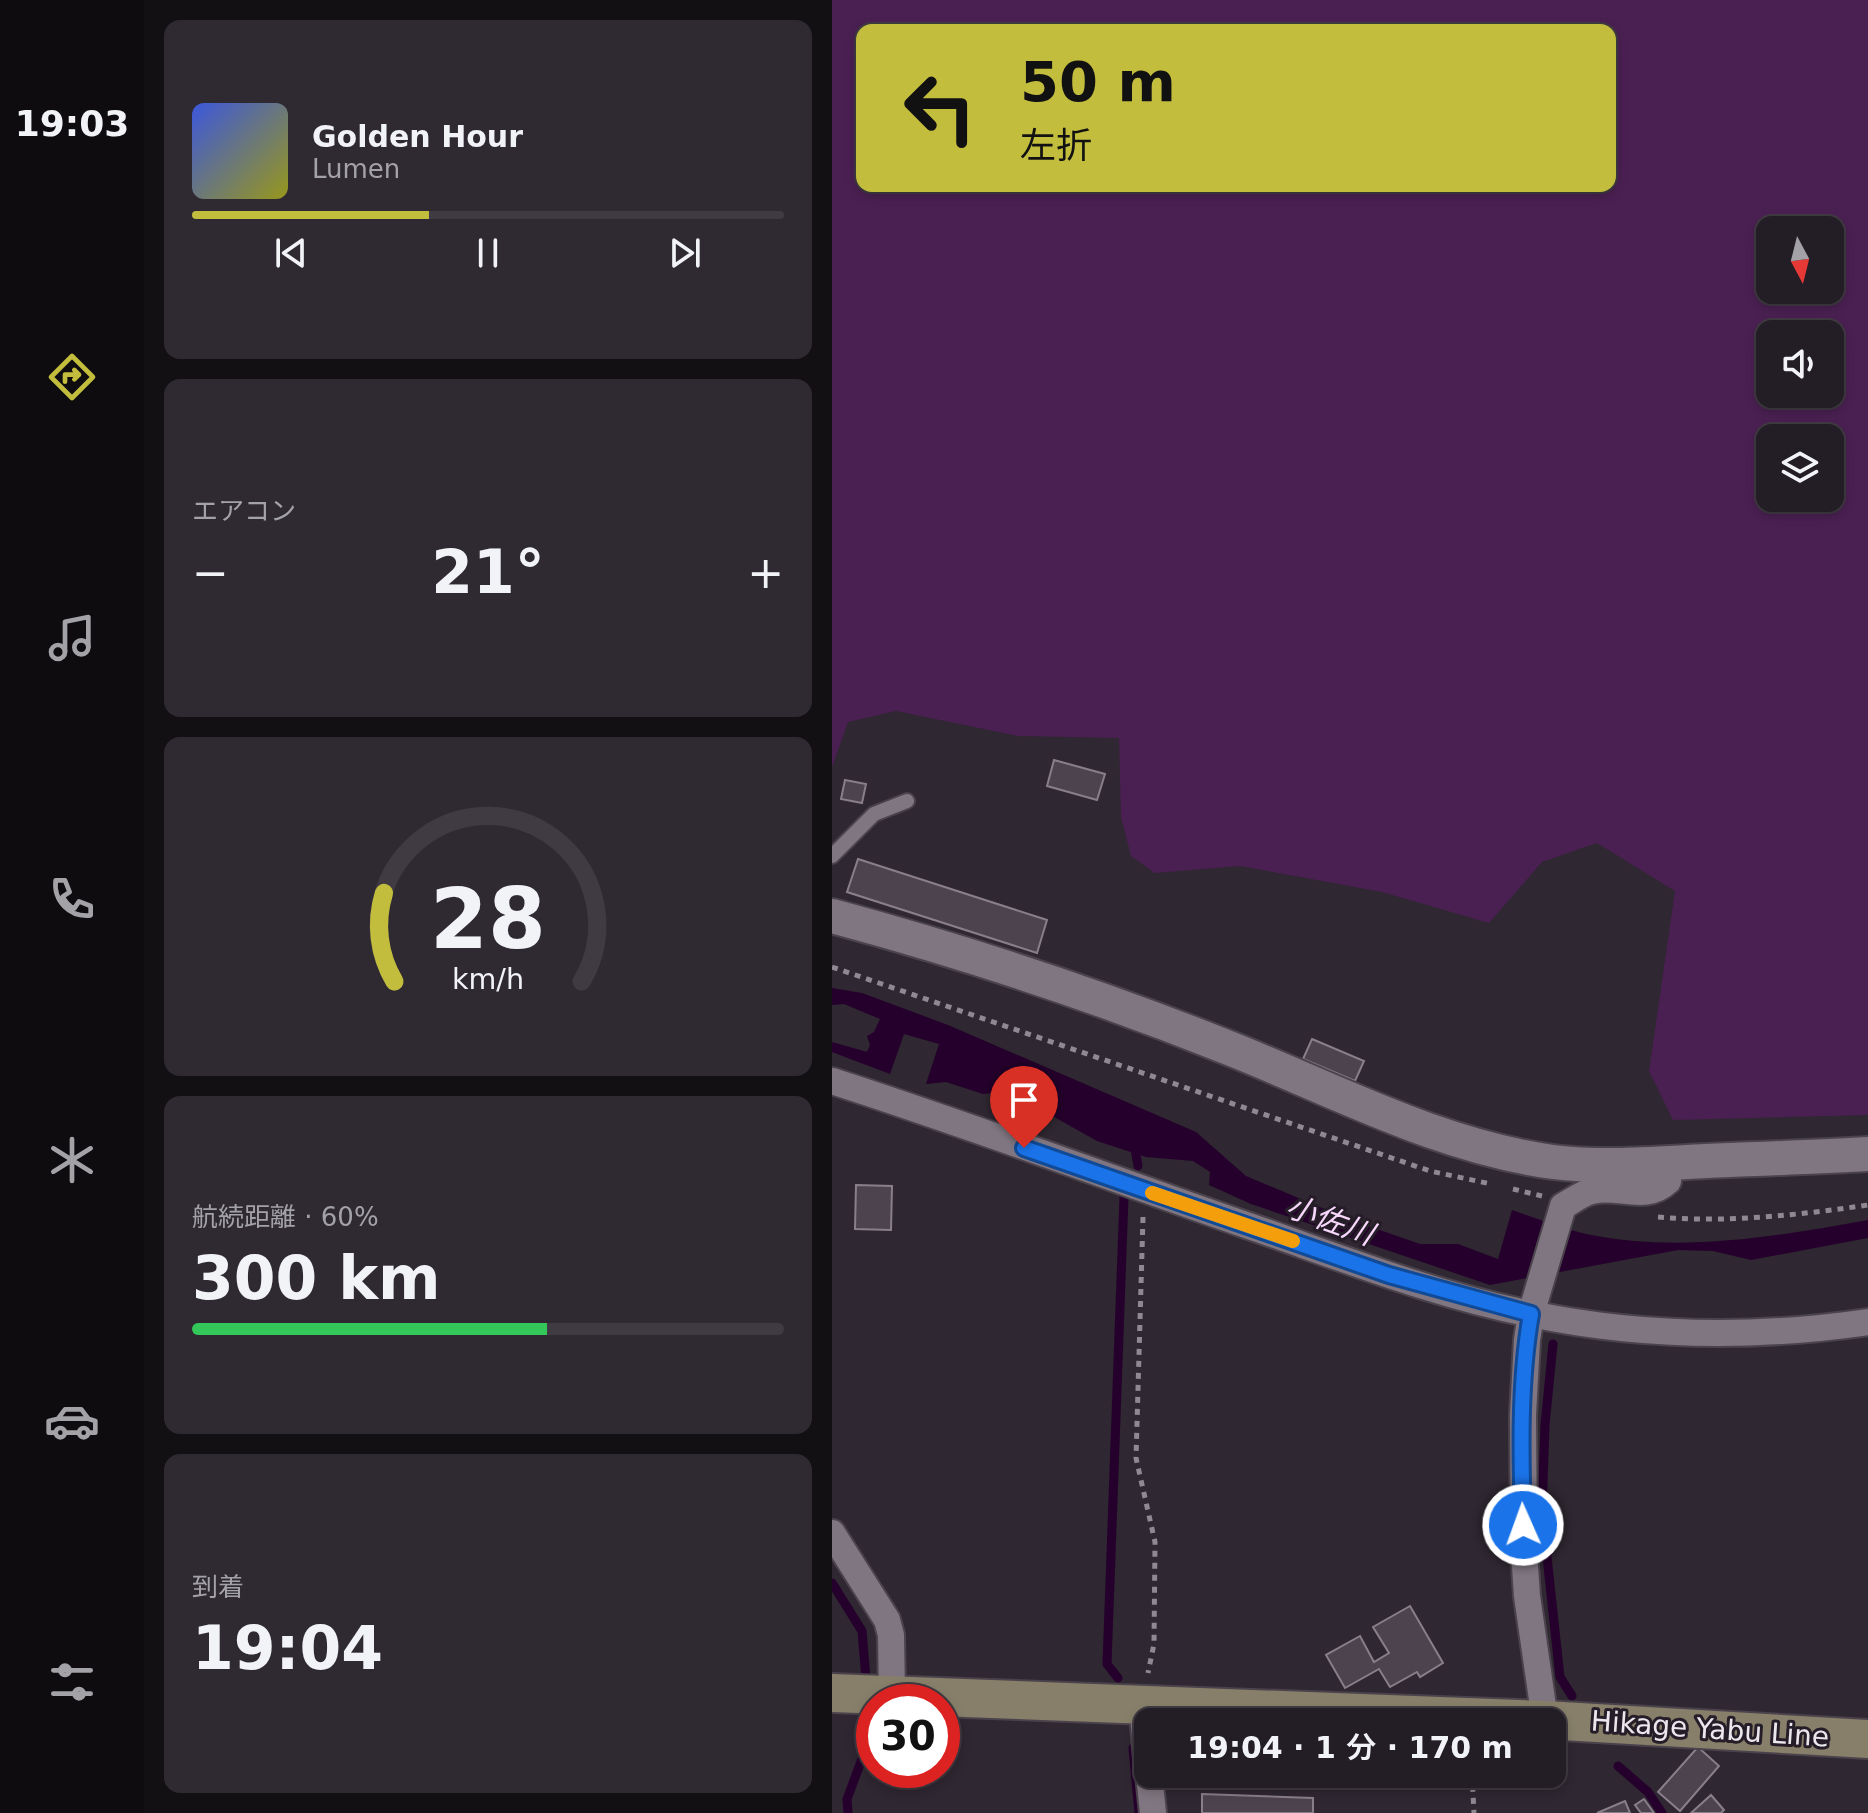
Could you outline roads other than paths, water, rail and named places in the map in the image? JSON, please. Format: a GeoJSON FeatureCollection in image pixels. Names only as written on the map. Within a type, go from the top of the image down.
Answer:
{"type":"FeatureCollection","features":[{"type":"Feature","properties":{"kind":"main road","name":"Hikage Yabu Line"},"geometry":{"type":"LineString","coordinates":[[832,1693],[856,1694]]}},
{"type":"Feature","properties":{"kind":"main road","name":"Hikage Yabu Line"},"geometry":{"type":"LineString","coordinates":[[960,1698],[1223,1708]]}},
{"type":"Feature","properties":{"kind":"main road","name":"Hikage Yabu Line"},"geometry":{"type":"LineString","coordinates":[[1566,1721],[1695,1727],[1867,1747]]}},
{"type":"Feature","properties":{"kind":"street"},"geometry":{"type":"LineString","coordinates":[[832,916],[952,948],[1096,997],[1417,1125],[1486,1149],[1555,1162],[1625,1166],[1868,1154]]}},
{"type":"Feature","properties":{"kind":"street"},"geometry":{"type":"LineString","coordinates":[[832,1081],[1389,1275],[1533,1310],[1637,1328],[1714,1333],[1767,1332],[1868,1322]]}},
{"type":"Feature","properties":{"kind":"street"},"geometry":{"type":"LineString","coordinates":[[1543,1708],[1527,1596],[1524,1551],[1523,1415],[1527,1340],[1533,1310],[1563,1206],[1593,1190],[1631,1192],[1659,1189],[1668,1181],[1669,1163]]}},
{"type":"Feature","properties":{"kind":"street"},"geometry":{"type":"LineString","coordinates":[[832,1533],[887,1620],[891,1635],[892,1684]]}},
{"type":"Feature","properties":{"kind":"street"},"geometry":{"type":"LineString","coordinates":[[1150,1788],[1153,1813]]}},
{"type":"Feature","properties":{"kind":"lane"},"geometry":{"type":"LineString","coordinates":[[832,856],[874,814],[907,801]]}},
{"type":"Feature","properties":{"kind":"water","name":"小佐川"},"geometry":{"type":"Polygon","coordinates":[[[832,988],[862,993],[948,1025],[1196,1132],[1246,1176],[1348,1219],[1420,1244],[1458,1244],[1498,1259],[1512,1210],[1582,1233],[1654,1242],[1725,1241],[1868,1220],[1868,1238],[1751,1260],[1713,1251],[1678,1250],[1490,1285],[1251,1204],[1209,1185],[1210,1172],[1193,1161],[1146,1157],[1097,1141],[1008,1091],[983,1094],[946,1082],[926,1084],[939,1044],[904,1034],[890,1074],[832,1052],[832,1042],[867,1052],[870,1045],[867,1036],[874,1032],[880,1019],[844,1004],[832,1005],[832,988]]]}},
{"type":"Feature","properties":{"kind":"waterway"},"geometry":{"type":"LineString","coordinates":[[1129,1145],[1135,1149],[1138,1166]]}},
{"type":"Feature","properties":{"kind":"waterway"},"geometry":{"type":"LineString","coordinates":[[1118,1678],[1107,1664],[1124,1197]]}},
{"type":"Feature","properties":{"kind":"waterway"},"geometry":{"type":"LineString","coordinates":[[1553,1344],[1545,1425],[1542,1511],[1560,1677],[1572,1696]]}},
{"type":"Feature","properties":{"kind":"waterway"},"geometry":{"type":"LineString","coordinates":[[832,1583],[862,1631],[866,1679]]}},
{"type":"Feature","properties":{"kind":"waterway"},"geometry":{"type":"LineString","coordinates":[[1133,1748],[1139,1813]]}},
{"type":"Feature","properties":{"kind":"waterway"},"geometry":{"type":"LineString","coordinates":[[1618,1766],[1648,1792],[1662,1813]]}},
{"type":"Feature","properties":{"kind":"waterway"},"geometry":{"type":"LineString","coordinates":[[848,1813],[847,1799],[856,1775]]}}]}
